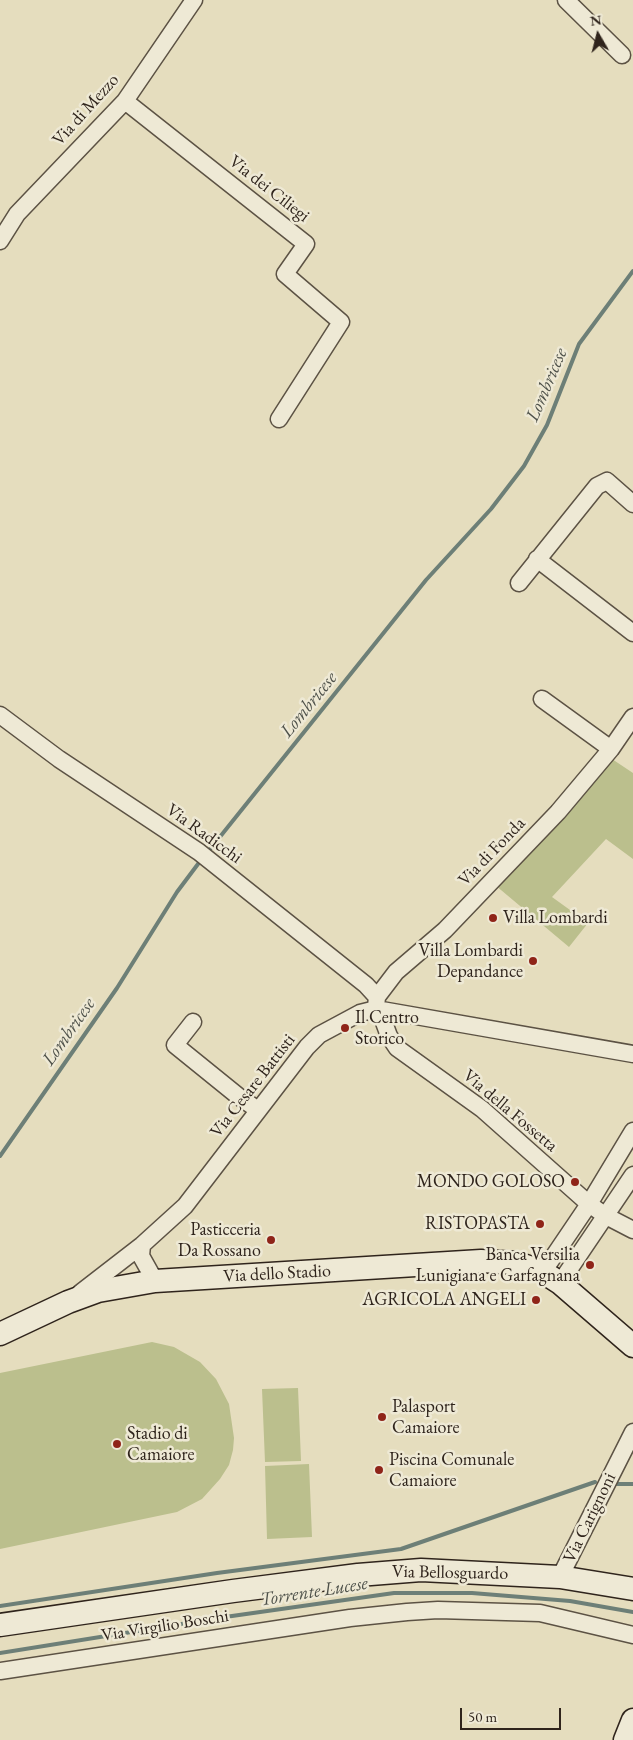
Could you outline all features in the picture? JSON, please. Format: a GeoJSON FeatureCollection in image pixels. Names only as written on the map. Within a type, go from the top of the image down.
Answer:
{"type":"FeatureCollection","features":[{"type":"Feature","properties":{"kind":"street","name":"Via di Mezzo"},"geometry":{"type":"LineString","coordinates":[[0,241],[17,214],[125,101],[194,0]]}},
{"type":"Feature","properties":{"kind":"street"},"geometry":{"type":"LineString","coordinates":[[566,0],[622,55]]}},
{"type":"Feature","properties":{"kind":"street","name":"Via dei Ciliegi"},"geometry":{"type":"LineString","coordinates":[[125,101],[306,244],[285,274],[341,322],[279,418]]}},
{"type":"Feature","properties":{"kind":"street"},"geometry":{"type":"LineString","coordinates":[[519,583],[597,486],[607,481],[633,504]]}},
{"type":"Feature","properties":{"kind":"street"},"geometry":{"type":"LineString","coordinates":[[537,559],[633,633]]}},
{"type":"Feature","properties":{"kind":"street"},"geometry":{"type":"LineString","coordinates":[[542,699],[610,749]]}},
{"type":"Feature","properties":{"kind":"street","name":"Via Radicchi"},"geometry":{"type":"LineString","coordinates":[[0,715],[60,759],[200,852],[366,985],[376,1003]]}},
{"type":"Feature","properties":{"kind":"street","name":"Via di Fonda"},"geometry":{"type":"LineString","coordinates":[[376,1003],[396,972],[445,930],[558,812],[610,749],[633,717]]}},
{"type":"Feature","properties":{"kind":"street","name":"Via Cesare Battisti"},"geometry":{"type":"LineString","coordinates":[[68,1302],[142,1245],[185,1206],[307,1047],[319,1035],[376,1003],[633,1054]]}},
{"type":"Feature","properties":{"kind":"street","name":"Via della Fossetta"},"geometry":{"type":"LineString","coordinates":[[376,1003],[389,1036],[397,1048],[482,1109],[589,1204],[606,1216],[633,1230]]}},
{"type":"Feature","properties":{"kind":"street"},"geometry":{"type":"LineString","coordinates":[[193,1022],[175,1045],[258,1110]]}},
{"type":"Feature","properties":{"kind":"street"},"geometry":{"type":"LineString","coordinates":[[551,1277],[589,1204],[633,1131]]}},
{"type":"Feature","properties":{"kind":"street"},"geometry":{"type":"LineString","coordinates":[[551,1277],[606,1216],[633,1175]]}},
{"type":"Feature","properties":{"kind":"street"},"geometry":{"type":"LineString","coordinates":[[142,1245],[141,1256],[155,1281]]}},
{"type":"Feature","properties":{"kind":"street","name":"Via dello Stadio"},"geometry":{"type":"LineString","coordinates":[[0,1334],[68,1302],[105,1290],[155,1281],[481,1261],[517,1263],[551,1277]]}},
{"type":"Feature","properties":{"kind":"street"},"geometry":{"type":"LineString","coordinates":[[551,1277],[633,1346]]}},
{"type":"Feature","properties":{"kind":"street","name":"Via Carignoni"},"geometry":{"type":"LineString","coordinates":[[560,1577],[633,1432]]}},
{"type":"Feature","properties":{"kind":"street","name":"Via Bellosguardo"},"geometry":{"type":"LineString","coordinates":[[0,1625],[358,1575],[422,1570],[560,1577],[633,1589]]}},
{"type":"Feature","properties":{"kind":"street","name":"Via Virgilio Boschi"},"geometry":{"type":"LineString","coordinates":[[0,1671],[350,1618],[438,1610],[540,1613],[633,1635]]}},
{"type":"Feature","properties":{"kind":"street"},"geometry":{"type":"LineString","coordinates":[[624,1740],[633,1720]]}},
{"type":"Feature","properties":{"kind":"green space"},"geometry":{"type":"Polygon","coordinates":[[[612,759],[633,773],[633,859],[606,839],[552,897],[588,923],[569,947],[495,885],[612,759]]]}},
{"type":"Feature","properties":{"kind":"green space","name":"Stadio di Camaiore"},"geometry":{"type":"Polygon","coordinates":[[[152,1342],[174,1347],[200,1362],[216,1379],[229,1404],[234,1438],[233,1450],[229,1465],[220,1479],[202,1499],[177,1512],[0,1549],[0,1373],[152,1342]]]}},
{"type":"Feature","properties":{"kind":"green space"},"geometry":{"type":"Polygon","coordinates":[[[298,1388],[301,1461],[265,1462],[262,1389],[298,1388]]]}},
{"type":"Feature","properties":{"kind":"green space"},"geometry":{"type":"Polygon","coordinates":[[[309,1464],[312,1537],[267,1539],[265,1466],[309,1464]]]}},
{"type":"Feature","properties":{"kind":"waterway","name":"Lombricese"},"geometry":{"type":"LineString","coordinates":[[207,853],[426,580],[491,509],[524,466],[547,425],[579,344],[633,271]]}},
{"type":"Feature","properties":{"kind":"waterway","name":"Lombricese"},"geometry":{"type":"LineString","coordinates":[[0,1156],[117,988],[177,892],[201,860]]}},
{"type":"Feature","properties":{"kind":"waterway"},"geometry":{"type":"LineString","coordinates":[[0,1606],[217,1573],[401,1549],[595,1482]]}},
{"type":"Feature","properties":{"kind":"waterway"},"geometry":{"type":"LineString","coordinates":[[617,1484],[633,1484]]}},
{"type":"Feature","properties":{"kind":"waterway","name":"Torrente Lucese"},"geometry":{"type":"LineString","coordinates":[[0,1653],[225,1617],[394,1593],[472,1593],[570,1601],[633,1612]]}},
{"type":"Feature","properties":{"kind":"place","name":"Villa Lombardi"},"geometry":{"type":"Point","coordinates":[493,918]}},
{"type":"Feature","properties":{"kind":"place","name":"Villa Lombardi Depandance"},"geometry":{"type":"Point","coordinates":[533,961]}},
{"type":"Feature","properties":{"kind":"place","name":"Il Centro Storico"},"geometry":{"type":"Point","coordinates":[345,1028]}},
{"type":"Feature","properties":{"kind":"place","name":"MONDO GOLOSO"},"geometry":{"type":"Point","coordinates":[575,1182]}},
{"type":"Feature","properties":{"kind":"place","name":"RISTOPASTA"},"geometry":{"type":"Point","coordinates":[540,1224]}},
{"type":"Feature","properties":{"kind":"place","name":"Pasticceria Da Rossano"},"geometry":{"type":"Point","coordinates":[271,1240]}},
{"type":"Feature","properties":{"kind":"place","name":"Banca Versilia Lunigiana e Garfagnana"},"geometry":{"type":"Point","coordinates":[590,1265]}},
{"type":"Feature","properties":{"kind":"place","name":"AGRICOLA ANGELI"},"geometry":{"type":"Point","coordinates":[536,1300]}},
{"type":"Feature","properties":{"kind":"place","name":"Palasport Camaiore"},"geometry":{"type":"Point","coordinates":[382,1417]}},
{"type":"Feature","properties":{"kind":"place","name":"Stadio di Camaiore"},"geometry":{"type":"Point","coordinates":[117,1444]}},
{"type":"Feature","properties":{"kind":"place","name":"Piscina Comunale Camaiore"},"geometry":{"type":"Point","coordinates":[379,1470]}}]}
